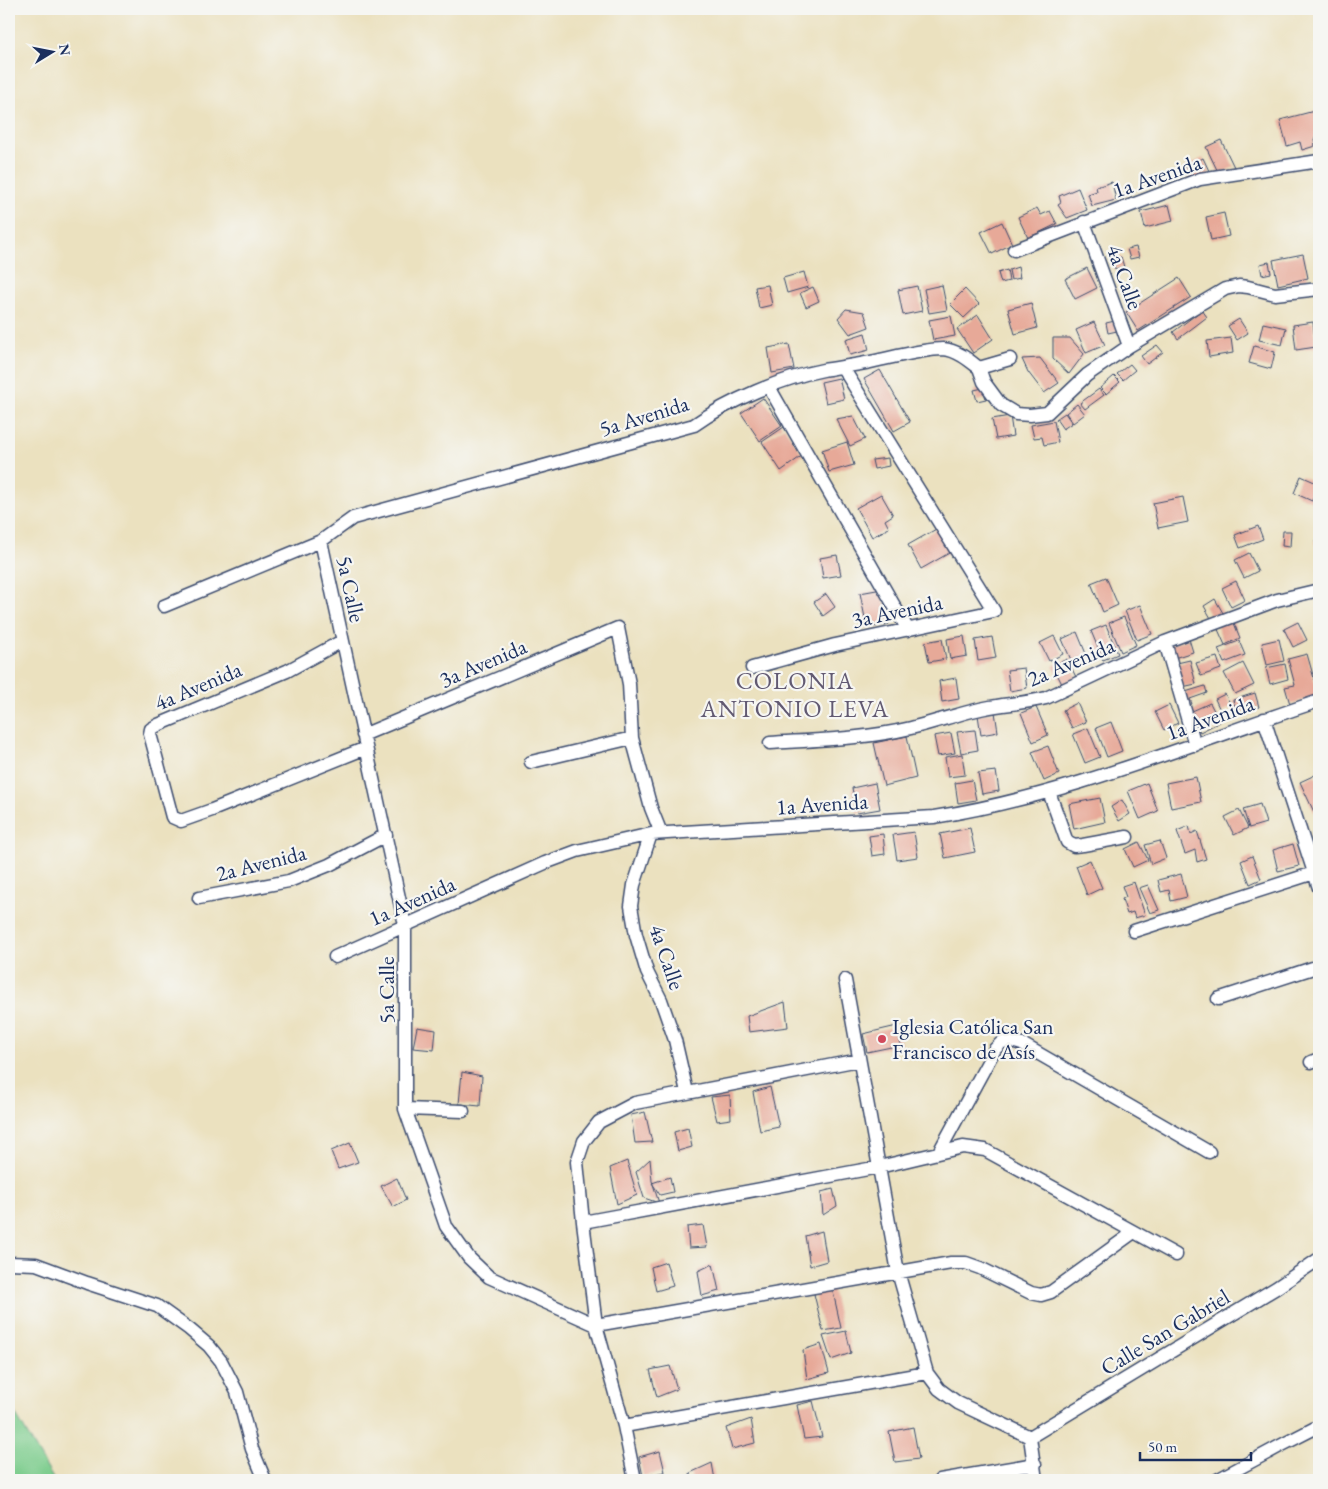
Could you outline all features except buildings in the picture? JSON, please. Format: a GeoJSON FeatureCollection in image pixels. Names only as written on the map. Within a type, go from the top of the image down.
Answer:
{"type":"FeatureCollection","features":[{"type":"Feature","properties":{"kind":"street","name":"1a Avenida"},"geometry":{"type":"LineString","coordinates":[[1014,250],[1200,179],[1319,160]]}},
{"type":"Feature","properties":{"kind":"street","name":"4a Calle"},"geometry":{"type":"LineString","coordinates":[[1084,222],[1129,346]]}},
{"type":"Feature","properties":{"kind":"street"},"geometry":{"type":"LineString","coordinates":[[1010,359],[979,368],[984,382],[1001,405],[1016,414],[1047,413],[1087,375],[1129,346],[1225,289],[1238,286],[1248,287],[1275,294],[1319,289]]}},
{"type":"Feature","properties":{"kind":"street","name":"5a Avenida"},"geometry":{"type":"LineString","coordinates":[[164,606],[321,541],[353,518],[694,425],[712,413],[769,387],[823,370],[943,349],[966,358],[979,368]]}},
{"type":"Feature","properties":{"kind":"street","name":"3a Avenida"},"geometry":{"type":"LineString","coordinates":[[752,668],[835,645],[994,611],[843,368]]}},
{"type":"Feature","properties":{"kind":"street"},"geometry":{"type":"LineString","coordinates":[[769,387],[908,630]]}},
{"type":"Feature","properties":{"kind":"street","name":"5a Calle"},"geometry":{"type":"LineString","coordinates":[[321,541],[406,925],[405,1109],[446,1226],[469,1258],[489,1277],[596,1324]]}},
{"type":"Feature","properties":{"kind":"street","name":"2a Avenida"},"geometry":{"type":"LineString","coordinates":[[770,743],[854,738],[910,729],[987,708],[1046,698],[1165,642],[1277,600],[1319,590]]}},
{"type":"Feature","properties":{"kind":"street","name":"3a Avenida"},"geometry":{"type":"LineString","coordinates":[[172,817],[181,821],[192,818],[618,628],[629,684],[632,738]]}},
{"type":"Feature","properties":{"kind":"street","name":"4a Avenida"},"geometry":{"type":"LineString","coordinates":[[172,817],[150,734],[151,729],[286,671],[342,641]]}},
{"type":"Feature","properties":{"kind":"street"},"geometry":{"type":"LineString","coordinates":[[1165,642],[1195,745]]}},
{"type":"Feature","properties":{"kind":"street","name":"1a Avenida"},"geometry":{"type":"LineString","coordinates":[[335,958],[545,863],[577,851],[656,833],[934,817],[1049,792],[1195,745],[1319,701]]}},
{"type":"Feature","properties":{"kind":"street"},"geometry":{"type":"LineString","coordinates":[[1264,719],[1319,888]]}},
{"type":"Feature","properties":{"kind":"street"},"geometry":{"type":"LineString","coordinates":[[532,762],[632,738],[656,833]]}},
{"type":"Feature","properties":{"kind":"street"},"geometry":{"type":"LineString","coordinates":[[1049,792],[1067,842],[1074,846],[1128,837]]}},
{"type":"Feature","properties":{"kind":"street","name":"4a Calle"},"geometry":{"type":"LineString","coordinates":[[656,833],[634,885],[631,906],[641,954],[647,972],[661,1000],[675,1040],[687,1092]]}},
{"type":"Feature","properties":{"kind":"street","name":"2a Avenida"},"geometry":{"type":"LineString","coordinates":[[199,898],[290,881],[329,865],[386,835]]}},
{"type":"Feature","properties":{"kind":"street"},"geometry":{"type":"LineString","coordinates":[[1134,931],[1314,873]]}},
{"type":"Feature","properties":{"kind":"street"},"geometry":{"type":"LineString","coordinates":[[1218,999],[1319,966]]}},
{"type":"Feature","properties":{"kind":"street"},"geometry":{"type":"LineString","coordinates":[[845,980],[898,1272],[927,1373],[939,1389],[958,1403],[1030,1437],[1036,1480]]}},
{"type":"Feature","properties":{"kind":"street"},"geometry":{"type":"LineString","coordinates":[[939,1152],[996,1049],[1002,1042],[1011,1041],[1022,1044],[1209,1152]]}},
{"type":"Feature","properties":{"kind":"street"},"geometry":{"type":"LineString","coordinates":[[635,1480],[624,1426],[596,1324],[583,1222],[578,1162],[584,1141],[599,1122],[635,1102],[859,1060]]}},
{"type":"Feature","properties":{"kind":"street"},"geometry":{"type":"LineString","coordinates":[[405,1109],[463,1111]]}},
{"type":"Feature","properties":{"kind":"street"},"geometry":{"type":"LineString","coordinates":[[583,1222],[879,1166],[962,1147],[985,1150],[1176,1255]]}},
{"type":"Feature","properties":{"kind":"street"},"geometry":{"type":"LineString","coordinates":[[596,1324],[951,1263],[966,1263],[1018,1287],[1041,1295],[1052,1292],[1134,1232]]}},
{"type":"Feature","properties":{"kind":"street","name":"Calle San Gabriel"},"geometry":{"type":"LineString","coordinates":[[1030,1437],[1276,1288],[1319,1259]]}},
{"type":"Feature","properties":{"kind":"street"},"geometry":{"type":"LineString","coordinates":[[9,1263],[36,1264],[157,1306],[189,1329],[209,1346],[221,1361],[236,1392],[252,1449],[265,1480]]}},
{"type":"Feature","properties":{"kind":"street"},"geometry":{"type":"LineString","coordinates":[[624,1426],[927,1373]]}},
{"type":"Feature","properties":{"kind":"street"},"geometry":{"type":"LineString","coordinates":[[1217,1480],[1319,1426]]}},
{"type":"Feature","properties":{"kind":"street"},"geometry":{"type":"LineString","coordinates":[[940,1480],[1035,1464]]}},
{"type":"Feature","properties":{"kind":"green space"},"geometry":{"type":"Polygon","coordinates":[[[9,1403],[54,1480],[9,1480],[9,1403]]]}},
{"type":"Feature","properties":{"kind":"place","name":"Iglesia Católica San Francisco de Asís"},"geometry":{"type":"Point","coordinates":[882,1039]}},
{"type":"Feature","properties":{"kind":"district","name":"COLONIA ANTONIO LEVA"},"geometry":{"type":"Point","coordinates":[795,694]}}]}
